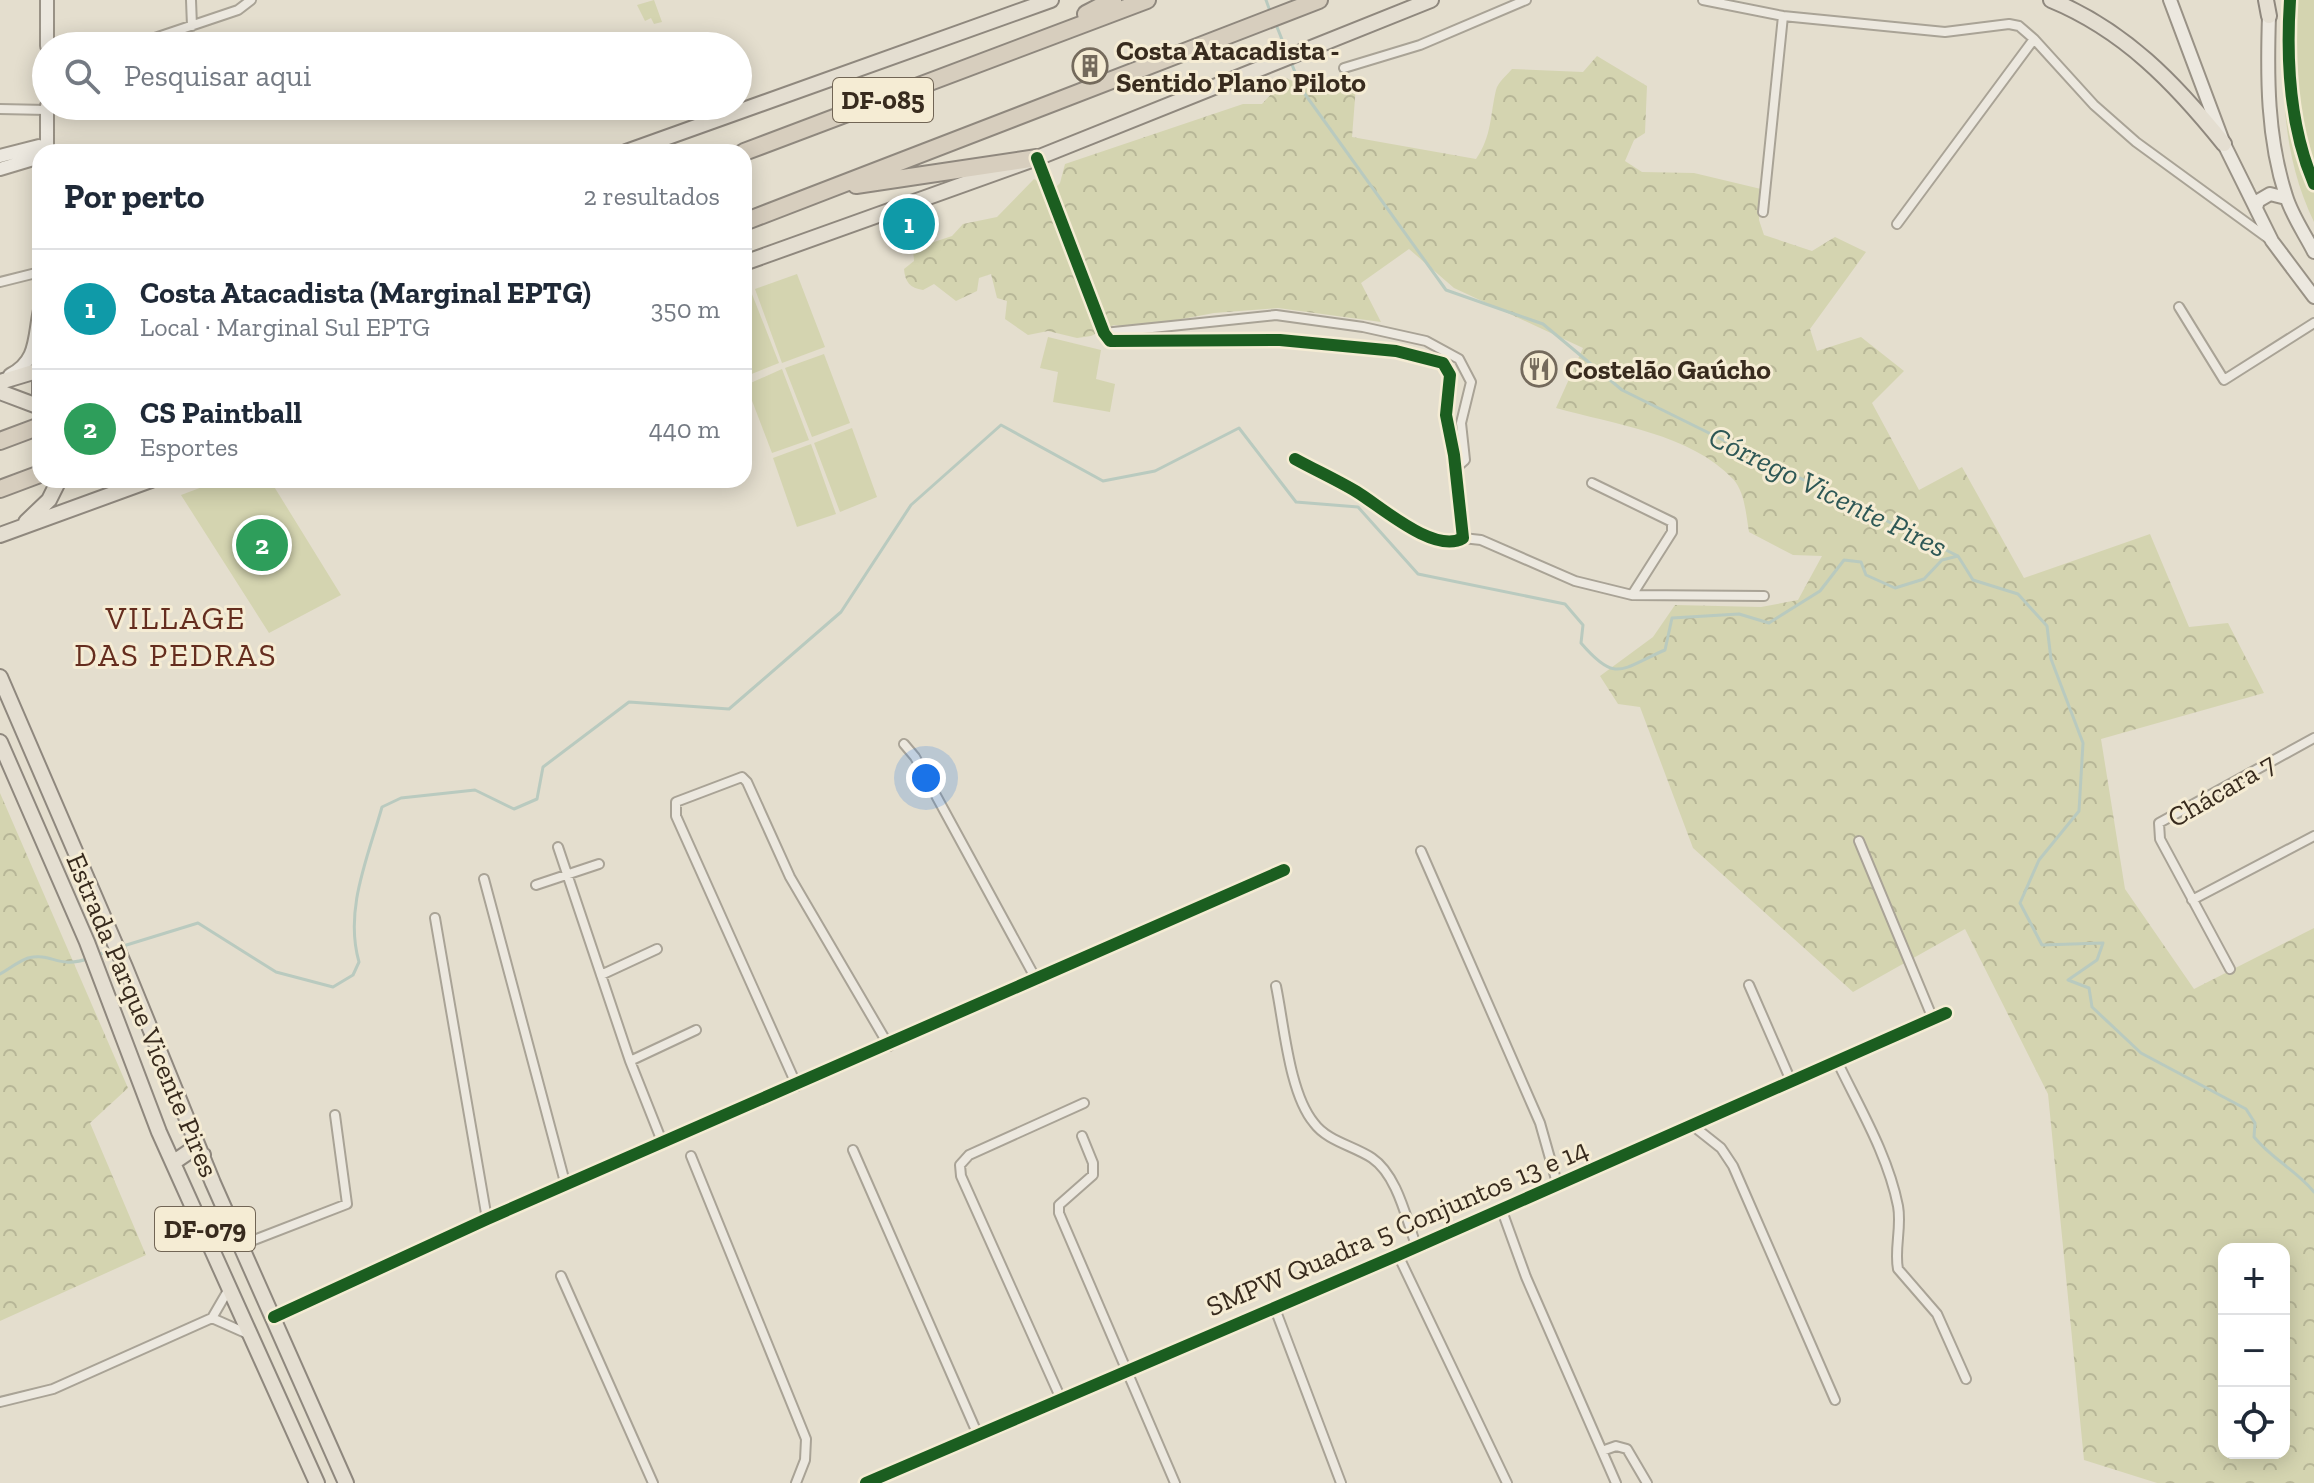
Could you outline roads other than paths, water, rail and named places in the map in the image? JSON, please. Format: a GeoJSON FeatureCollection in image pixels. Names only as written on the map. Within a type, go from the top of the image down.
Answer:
{"type":"FeatureCollection","features":[{"type":"Feature","properties":{"kind":"highway"},"geometry":{"type":"LineString","coordinates":[[1022,48],[1113,0]]}},
{"type":"Feature","properties":{"kind":"highway","name":"DF-085"},"geometry":{"type":"LineString","coordinates":[[752,149],[1147,0]]}},
{"type":"Feature","properties":{"kind":"highway","name":"DF-085"},"geometry":{"type":"LineString","coordinates":[[752,219],[1319,0]]}},
{"type":"Feature","properties":{"kind":"highway"},"geometry":{"type":"LineString","coordinates":[[816,193],[1037,158]]}},
{"type":"Feature","properties":{"kind":"highway"},"geometry":{"type":"LineString","coordinates":[[0,441],[32,429]]}},
{"type":"Feature","properties":{"kind":"highway"},"geometry":{"type":"LineString","coordinates":[[0,489],[32,477]]}},
{"type":"Feature","properties":{"kind":"main road"},"geometry":{"type":"LineString","coordinates":[[47,0],[47,32]]}},
{"type":"Feature","properties":{"kind":"main road"},"geometry":{"type":"LineString","coordinates":[[752,107],[1051,0]]}},
{"type":"Feature","properties":{"kind":"main road"},"geometry":{"type":"LineString","coordinates":[[752,260],[1037,158],[1431,0]]}},
{"type":"Feature","properties":{"kind":"main road"},"geometry":{"type":"LineString","coordinates":[[2051,0],[2080,12],[2122,37],[2159,70],[2224,144]]}},
{"type":"Feature","properties":{"kind":"main road"},"geometry":{"type":"LineString","coordinates":[[2170,0],[2224,144],[2272,241],[2314,297]]}},
{"type":"Feature","properties":{"kind":"main road"},"geometry":{"type":"LineString","coordinates":[[2268,0],[2271,121],[2286,198],[2314,252]]}},
{"type":"Feature","properties":{"kind":"main road"},"geometry":{"type":"LineString","coordinates":[[45,144],[46,120]]}},
{"type":"Feature","properties":{"kind":"main road"},"geometry":{"type":"LineString","coordinates":[[648,144],[715,120]]}},
{"type":"Feature","properties":{"kind":"main road"},"geometry":{"type":"LineString","coordinates":[[0,156],[32,148]]}},
{"type":"Feature","properties":{"kind":"main road"},"geometry":{"type":"LineString","coordinates":[[0,169],[32,158]]}},
{"type":"Feature","properties":{"kind":"main road"},"geometry":{"type":"LineString","coordinates":[[2256,208],[2258,201],[2270,194],[2286,198]]}},
{"type":"Feature","properties":{"kind":"main road"},"geometry":{"type":"LineString","coordinates":[[0,381],[22,369],[32,352]]}},
{"type":"Feature","properties":{"kind":"main road"},"geometry":{"type":"LineString","coordinates":[[0,381],[32,372]]}},
{"type":"Feature","properties":{"kind":"main road"},"geometry":{"type":"LineString","coordinates":[[0,392],[32,402]]}},
{"type":"Feature","properties":{"kind":"main road"},"geometry":{"type":"LineString","coordinates":[[4,534],[34,516],[55,488]]}},
{"type":"Feature","properties":{"kind":"main road"},"geometry":{"type":"LineString","coordinates":[[4,534],[129,488]]}},
{"type":"Feature","properties":{"kind":"main road","name":"Estrada Parque Vicente Pires"},"geometry":{"type":"LineString","coordinates":[[0,677],[241,1245],[346,1483]]}},
{"type":"Feature","properties":{"kind":"main road","name":"Estrada Parque Vicente Pires"},"geometry":{"type":"LineString","coordinates":[[0,742],[87,942],[174,1162],[317,1483]]}},
{"type":"Feature","properties":{"kind":"main road"},"geometry":{"type":"LineString","coordinates":[[174,1162],[193,1149],[203,1155]]}},
{"type":"Feature","properties":{"kind":"street"},"geometry":{"type":"LineString","coordinates":[[191,0],[192,26]]}},
{"type":"Feature","properties":{"kind":"street"},"geometry":{"type":"LineString","coordinates":[[174,32],[238,10],[251,0]]}},
{"type":"Feature","properties":{"kind":"street"},"geometry":{"type":"LineString","coordinates":[[1344,68],[1420,45],[1526,0]]}},
{"type":"Feature","properties":{"kind":"street"},"geometry":{"type":"LineString","coordinates":[[1703,0],[1783,16],[1945,32],[2009,24],[2019,26],[2094,105],[2136,142],[2272,241]]}},
{"type":"Feature","properties":{"kind":"street"},"geometry":{"type":"LineString","coordinates":[[1763,212],[1783,16]]}},
{"type":"Feature","properties":{"kind":"street"},"geometry":{"type":"LineString","coordinates":[[1897,224],[2034,39]]}},
{"type":"Feature","properties":{"kind":"street"},"geometry":{"type":"LineString","coordinates":[[0,109],[32,108]]}},
{"type":"Feature","properties":{"kind":"street"},"geometry":{"type":"LineString","coordinates":[[1037,158],[1104,333],[1110,341],[1280,340],[1396,351],[1437,359],[1447,367],[1450,375],[1446,415],[1456,468],[1463,538]]}},
{"type":"Feature","properties":{"kind":"street"},"geometry":{"type":"LineString","coordinates":[[0,282],[32,274]]}},
{"type":"Feature","properties":{"kind":"street"},"geometry":{"type":"LineString","coordinates":[[2179,307],[2224,380],[2314,323]]}},
{"type":"Feature","properties":{"kind":"street"},"geometry":{"type":"LineString","coordinates":[[1104,333],[1276,315],[1363,327],[1426,341],[1459,359],[1471,382],[1461,423],[1465,460],[1456,468]]}},
{"type":"Feature","properties":{"kind":"street"},"geometry":{"type":"LineString","coordinates":[[1295,459],[1357,492],[1415,531],[1450,541],[1463,538],[1481,540],[1575,581],[1632,595],[1764,596]]}},
{"type":"Feature","properties":{"kind":"street"},"geometry":{"type":"LineString","coordinates":[[1592,483],[1672,522],[1672,532],[1632,595]]}},
{"type":"Feature","properties":{"kind":"street","name":"Chácara 7"},"geometry":{"type":"LineString","coordinates":[[2230,969],[2160,839],[2159,823],[2314,738]]}},
{"type":"Feature","properties":{"kind":"street"},"geometry":{"type":"LineString","coordinates":[[904,744],[915,757],[1037,981]]}},
{"type":"Feature","properties":{"kind":"street"},"geometry":{"type":"LineString","coordinates":[[797,1086],[676,816],[676,802],[732,779],[742,777],[747,782],[790,877],[889,1046]]}},
{"type":"Feature","properties":{"kind":"street"},"geometry":{"type":"LineString","coordinates":[[2192,900],[2314,836]]}},
{"type":"Feature","properties":{"kind":"street"},"geometry":{"type":"LineString","coordinates":[[1859,841],[1933,1019]]}},
{"type":"Feature","properties":{"kind":"street"},"geometry":{"type":"LineString","coordinates":[[558,847],[630,1061],[663,1144]]}},
{"type":"Feature","properties":{"kind":"street"},"geometry":{"type":"LineString","coordinates":[[1421,851],[1540,1123],[1557,1183]]}},
{"type":"Feature","properties":{"kind":"street"},"geometry":{"type":"LineString","coordinates":[[536,885],[599,864]]}},
{"type":"Feature","properties":{"kind":"street"},"geometry":{"type":"LineString","coordinates":[[274,1317],[487,1219],[889,1046],[1284,870]]}},
{"type":"Feature","properties":{"kind":"street"},"geometry":{"type":"LineString","coordinates":[[484,879],[566,1186]]}},
{"type":"Feature","properties":{"kind":"street"},"geometry":{"type":"LineString","coordinates":[[435,918],[487,1219]]}},
{"type":"Feature","properties":{"kind":"street"},"geometry":{"type":"LineString","coordinates":[[601,975],[657,949]]}},
{"type":"Feature","properties":{"kind":"street"},"geometry":{"type":"LineString","coordinates":[[1749,985],[1791,1081]]}},
{"type":"Feature","properties":{"kind":"street"},"geometry":{"type":"LineString","coordinates":[[1276,986],[1293,1072],[1309,1117],[1324,1133],[1380,1164],[1390,1178],[1416,1245]]}},
{"type":"Feature","properties":{"kind":"street","name":"SMPW Quadra 5 Conjuntos 13 e 14"},"geometry":{"type":"LineString","coordinates":[[866,1483],[1398,1255],[1946,1013]]}},
{"type":"Feature","properties":{"kind":"street"},"geometry":{"type":"LineString","coordinates":[[630,1061],[696,1030]]}},
{"type":"Feature","properties":{"kind":"street"},"geometry":{"type":"LineString","coordinates":[[1837,1061],[1885,1163],[1896,1198],[1900,1223],[1898,1269],[1937,1314],[1966,1379]]}},
{"type":"Feature","properties":{"kind":"street"},"geometry":{"type":"LineString","coordinates":[[1061,1399],[961,1176],[960,1165],[969,1155],[1084,1103]]}},
{"type":"Feature","properties":{"kind":"street"},"geometry":{"type":"LineString","coordinates":[[241,1245],[347,1204],[335,1115]]}},
{"type":"Feature","properties":{"kind":"street"},"geometry":{"type":"LineString","coordinates":[[1692,1125],[1721,1148],[1733,1166],[1835,1400]]}},
{"type":"Feature","properties":{"kind":"street"},"geometry":{"type":"LineString","coordinates":[[1082,1136],[1093,1163],[1093,1175],[1059,1205],[1059,1213],[1175,1483]]}},
{"type":"Feature","properties":{"kind":"street"},"geometry":{"type":"LineString","coordinates":[[853,1150],[978,1435]]}},
{"type":"Feature","properties":{"kind":"street"},"geometry":{"type":"LineString","coordinates":[[691,1156],[806,1439],[805,1460],[796,1483]]}},
{"type":"Feature","properties":{"kind":"street"},"geometry":{"type":"LineString","coordinates":[[1501,1208],[1526,1277],[1616,1483]]}},
{"type":"Feature","properties":{"kind":"street"},"geometry":{"type":"LineString","coordinates":[[1398,1255],[1507,1483]]}},
{"type":"Feature","properties":{"kind":"street"},"geometry":{"type":"LineString","coordinates":[[561,1276],[653,1483]]}},
{"type":"Feature","properties":{"kind":"street"},"geometry":{"type":"LineString","coordinates":[[0,1402],[53,1389],[212,1318],[230,1286]]}},
{"type":"Feature","properties":{"kind":"street"},"geometry":{"type":"LineString","coordinates":[[1274,1306],[1341,1483]]}},
{"type":"Feature","properties":{"kind":"street"},"geometry":{"type":"LineString","coordinates":[[212,1318],[247,1333],[255,1341]]}},
{"type":"Feature","properties":{"kind":"street"},"geometry":{"type":"LineString","coordinates":[[1602,1451],[1616,1446],[1627,1449],[1647,1483]]}},
{"type":"Feature","properties":{"kind":"waterway","name":"Córrego Vicente Pires"},"geometry":{"type":"LineString","coordinates":[[1266,0],[1270,11]]}},
{"type":"Feature","properties":{"kind":"waterway","name":"Córrego Vicente Pires"},"geometry":{"type":"LineString","coordinates":[[1275,22],[1287,52]]}},
{"type":"Feature","properties":{"kind":"waterway","name":"Córrego Vicente Pires"},"geometry":{"type":"LineString","coordinates":[[1291,62],[1302,90],[1446,290],[1543,324],[1622,390],[1958,556],[1973,580],[2018,594],[2047,626],[2051,659],[2083,743],[2079,811],[2039,860],[2020,903],[2042,945],[2103,943],[2097,960],[2068,980],[2089,988],[2092,1007],[2141,1053],[2246,1109],[2255,1123],[2254,1137],[2314,1192]]}},
{"type":"Feature","properties":{"kind":"waterway"},"geometry":{"type":"LineString","coordinates":[[120,947],[198,923],[276,972],[333,987],[353,975],[359,962],[354,923],[356,903],[382,807],[401,798],[475,790],[514,809],[537,799],[543,767],[629,702],[729,709],[841,612],[911,505],[1001,425],[1103,481],[1155,471],[1239,428],[1296,502],[1358,507],[1418,574],[1565,604],[1583,625],[1581,643],[1611,668],[1628,667],[1665,650],[1672,618],[1739,614],[1769,623],[1820,591],[1844,560],[1861,562],[1866,575],[1895,588],[1924,579],[1942,560],[1958,556]]}},
{"type":"Feature","properties":{"kind":"waterway"},"geometry":{"type":"LineString","coordinates":[[97,955],[112,950]]}},
{"type":"Feature","properties":{"kind":"waterway"},"geometry":{"type":"LineString","coordinates":[[0,974],[28,958],[44,957],[62,962],[90,958]]}},
{"type":"Feature","properties":{"kind":"place","name":"Costa Atacadista - Sentido Plano Piloto"},"geometry":{"type":"Point","coordinates":[1090,66]}},
{"type":"Feature","properties":{"kind":"place","name":"Costa Atacadista (Marginal EPTG)"},"geometry":{"type":"Point","coordinates":[909,224]}},
{"type":"Feature","properties":{"kind":"place","name":"Costelão Gaúcho"},"geometry":{"type":"Point","coordinates":[1539,369]}},
{"type":"Feature","properties":{"kind":"place","name":"CS Paintball"},"geometry":{"type":"Point","coordinates":[262,545]}},
{"type":"Feature","properties":{"kind":"district","name":"VILLAGE DAS PEDRAS"},"geometry":{"type":"Point","coordinates":[176,636]}}]}
